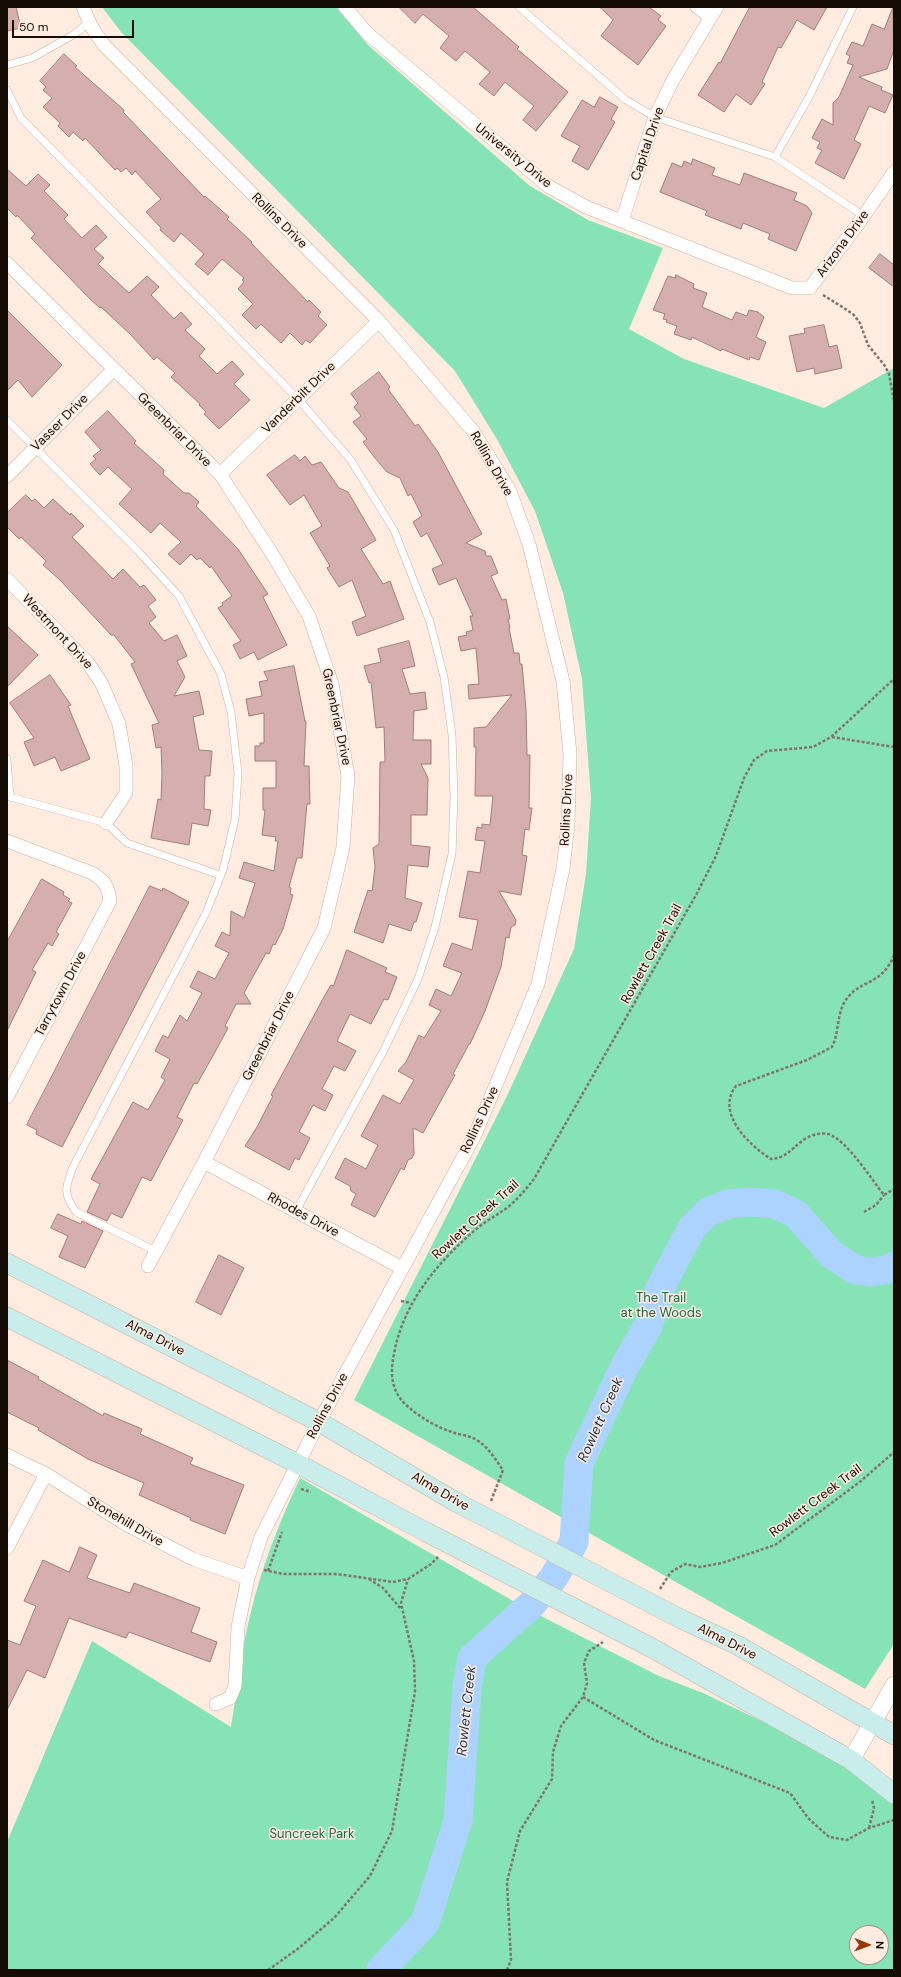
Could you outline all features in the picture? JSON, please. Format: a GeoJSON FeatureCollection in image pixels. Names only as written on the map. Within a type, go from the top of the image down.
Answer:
{"type":"FeatureCollection","features":[{"type":"Feature","properties":{"kind":"main road","name":"Alma Drive"},"geometry":{"type":"LineString","coordinates":[[7,1263],[319,1422],[456,1502],[680,1618],[737,1645],[894,1735]]}},
{"type":"Feature","properties":{"kind":"main road"},"geometry":{"type":"LineString","coordinates":[[7,1317],[298,1464],[426,1532],[652,1648],[851,1760],[894,1794]]}},
{"type":"Feature","properties":{"kind":"street","name":"Rollins Drive"},"geometry":{"type":"LineString","coordinates":[[83,7],[89,22],[104,45],[379,321],[473,431],[510,491],[528,544],[563,681],[570,754],[568,824],[563,869],[538,984],[475,1135],[319,1422],[261,1537],[250,1573],[238,1627],[235,1686],[230,1698],[216,1704]]}},
{"type":"Feature","properties":{"kind":"street","name":"University Drive"},"geometry":{"type":"LineString","coordinates":[[345,7],[367,33],[548,186],[586,207],[779,283]]}},
{"type":"Feature","properties":{"kind":"street"},"geometry":{"type":"LineString","coordinates":[[697,7],[714,12]]}},
{"type":"Feature","properties":{"kind":"street","name":"Capital Drive"},"geometry":{"type":"LineString","coordinates":[[622,221],[655,117],[673,80],[714,12]]}},
{"type":"Feature","properties":{"kind":"street","name":"Arizona Drive"},"geometry":{"type":"LineString","coordinates":[[779,283],[792,288],[810,288],[864,216],[894,172]]}},
{"type":"Feature","properties":{"kind":"street","name":"Greenbriar Drive"},"geometry":{"type":"LineString","coordinates":[[7,263],[113,370],[220,474],[271,552],[309,616],[332,684],[348,776],[343,847],[324,928],[204,1162],[148,1266]]}},
{"type":"Feature","properties":{"kind":"street","name":"Vanderbilt Drive"},"geometry":{"type":"LineString","coordinates":[[220,474],[379,321]]}},
{"type":"Feature","properties":{"kind":"street","name":"Vasser Drive"},"geometry":{"type":"LineString","coordinates":[[7,476],[113,370]]}},
{"type":"Feature","properties":{"kind":"street","name":"Westmont Drive"},"geometry":{"type":"LineString","coordinates":[[7,579],[88,663],[102,684],[118,724],[126,766],[126,793],[106,823]]}},
{"type":"Feature","properties":{"kind":"street","name":"Tarrytown Drive"},"geometry":{"type":"LineString","coordinates":[[7,841],[92,872],[104,880],[109,889],[110,901],[7,1097]]}},
{"type":"Feature","properties":{"kind":"street","name":"Rhodes Drive"},"geometry":{"type":"LineString","coordinates":[[204,1162],[402,1268]]}},
{"type":"Feature","properties":{"kind":"street","name":"Stonehill Drive"},"geometry":{"type":"LineString","coordinates":[[7,1455],[46,1474],[127,1525],[193,1559],[250,1573]]}},
{"type":"Feature","properties":{"kind":"street"},"geometry":{"type":"LineString","coordinates":[[7,1548],[46,1474]]}},
{"type":"Feature","properties":{"kind":"street"},"geometry":{"type":"LineString","coordinates":[[851,1760],[894,1686]]}},
{"type":"Feature","properties":{"kind":"lane"},"geometry":{"type":"LineString","coordinates":[[519,7],[626,100],[655,117],[775,157],[864,216]]}},
{"type":"Feature","properties":{"kind":"lane"},"geometry":{"type":"LineString","coordinates":[[775,157],[812,90],[852,7]]}},
{"type":"Feature","properties":{"kind":"lane"},"geometry":{"type":"LineString","coordinates":[[7,65],[32,58],[73,35],[89,22]]}},
{"type":"Feature","properties":{"kind":"lane"},"geometry":{"type":"LineString","coordinates":[[7,90],[21,118],[298,399],[350,459],[394,530],[430,622],[444,677],[452,735],[454,797],[452,854],[435,927],[418,979],[384,1050],[296,1212]]}},
{"type":"Feature","properties":{"kind":"lane"},"geometry":{"type":"LineString","coordinates":[[7,420],[36,447],[138,551],[179,596],[221,674],[231,712],[238,773],[236,819],[220,875],[206,913],[73,1168],[66,1186],[68,1201],[76,1212],[156,1251]]}},
{"type":"Feature","properties":{"kind":"lane"},"geometry":{"type":"LineString","coordinates":[[7,759],[10,797],[106,823],[127,843],[220,875]]}},
{"type":"Feature","properties":{"kind":"path"},"geometry":{"type":"LineString","coordinates":[[810,288],[844,308],[857,319],[868,345],[885,366],[894,401]]}},
{"type":"Feature","properties":{"kind":"path","name":"Rowlett Creek Trail"},"geometry":{"type":"LineString","coordinates":[[488,1504],[493,1499],[503,1470],[490,1450],[475,1439],[451,1432],[426,1419],[398,1396],[392,1382],[391,1366],[395,1348],[410,1304],[424,1284],[462,1243],[479,1227],[519,1197],[534,1179],[696,895],[716,856],[748,767],[754,760],[767,751],[813,747],[831,737],[894,679]]}},
{"type":"Feature","properties":{"kind":"path"},"geometry":{"type":"LineString","coordinates":[[831,737],[894,747]]}},
{"type":"Feature","properties":{"kind":"path"},"geometry":{"type":"LineString","coordinates":[[884,1195],[842,1143],[828,1134],[816,1134],[802,1140],[787,1155],[779,1159],[771,1159],[743,1136],[730,1110],[729,1102],[736,1086],[807,1060],[832,1046],[838,1033],[842,1007],[845,1001],[858,988],[874,981],[882,974],[894,955]]}},
{"type":"Feature","properties":{"kind":"path"},"geometry":{"type":"LineString","coordinates":[[864,1212],[876,1205],[884,1195],[894,1189]]}},
{"type":"Feature","properties":{"kind":"path","name":"Rowlett Creek Trail"},"geometry":{"type":"LineString","coordinates":[[658,1591],[671,1572],[685,1564],[700,1567],[722,1563],[775,1545],[861,1481],[894,1452]]}},
{"type":"Feature","properties":{"kind":"path"},"geometry":{"type":"LineString","coordinates":[[268,1571],[282,1529]]}},
{"type":"Feature","properties":{"kind":"path"},"geometry":{"type":"LineString","coordinates":[[250,1573],[268,1571],[283,1574],[336,1574],[393,1582],[408,1579],[431,1564],[441,1553]]}},
{"type":"Feature","properties":{"kind":"path"},"geometry":{"type":"LineString","coordinates":[[366,1578],[383,1588],[403,1612]]}},
{"type":"Feature","properties":{"kind":"path"},"geometry":{"type":"LineString","coordinates":[[268,1970],[299,1948],[334,1918],[370,1876],[392,1831],[415,1691],[414,1662],[401,1603],[408,1579]]}},
{"type":"Feature","properties":{"kind":"path"},"geometry":{"type":"LineString","coordinates":[[507,1970],[511,1960],[507,1882],[520,1831],[552,1779],[553,1752],[562,1726],[583,1697],[587,1683],[584,1663],[589,1651],[608,1638]]}},
{"type":"Feature","properties":{"kind":"path"},"geometry":{"type":"LineString","coordinates":[[583,1697],[654,1740],[790,1793],[808,1818],[829,1837],[847,1840],[869,1828],[894,1820]]}},
{"type":"Feature","properties":{"kind":"path"},"geometry":{"type":"LineString","coordinates":[[869,1828],[874,1808],[871,1796]]}},
{"type":"Feature","properties":{"kind":"green space","name":"The Trail at the Woods"},"geometry":{"type":"Polygon","coordinates":[[[102,7],[336,7],[368,45],[530,186],[588,220],[663,248],[629,329],[684,359],[824,408],[894,368],[894,1644],[865,1689],[354,1400],[507,1096],[574,949],[586,874],[591,798],[582,679],[563,593],[535,511],[498,441],[455,371],[121,32],[102,7]]]}},
{"type":"Feature","properties":{"kind":"green space","name":"Suncreek Park"},"geometry":{"type":"Polygon","coordinates":[[[300,1478],[527,1609],[659,1676],[703,1693],[797,1738],[850,1767],[894,1801],[894,1970],[7,1970],[7,1842],[92,1641],[231,1727],[239,1671],[254,1598],[278,1529],[300,1478]]]}},
{"type":"Feature","properties":{"kind":"building"},"geometry":{"type":"Polygon","coordinates":[[[7,7],[16,7],[21,28],[7,31],[7,7]]]}},
{"type":"Feature","properties":{"kind":"building"},"geometry":{"type":"Polygon","coordinates":[[[399,7],[473,7],[519,47],[517,49],[568,92],[536,131],[523,120],[534,106],[505,82],[494,96],[479,84],[490,72],[465,51],[456,61],[440,48],[449,36],[423,14],[415,23],[399,7]]]}},
{"type":"Feature","properties":{"kind":"building"},"geometry":{"type":"Polygon","coordinates":[[[600,7],[649,7],[661,16],[658,20],[666,26],[638,65],[601,36],[613,20],[600,7]]]}},
{"type":"Feature","properties":{"kind":"building"},"geometry":{"type":"Polygon","coordinates":[[[750,7],[827,7],[814,30],[797,20],[781,48],[778,47],[762,82],[765,84],[751,105],[736,94],[724,112],[698,95],[719,62],[720,63],[750,7]]]}},
{"type":"Feature","properties":{"kind":"building"},"geometry":{"type":"Polygon","coordinates":[[[893,7],[894,50],[887,69],[859,77],[882,87],[881,90],[893,95],[885,113],[869,106],[854,140],[861,144],[844,179],[815,163],[822,150],[817,148],[820,142],[812,138],[822,119],[833,125],[833,103],[839,97],[853,65],[847,63],[850,56],[846,54],[852,42],[863,46],[872,24],[884,29],[893,7]]]}},
{"type":"Feature","properties":{"kind":"building"},"geometry":{"type":"Polygon","coordinates":[[[64,54],[77,66],[75,67],[124,110],[123,112],[204,197],[205,196],[229,217],[227,219],[252,242],[251,243],[308,302],[309,300],[321,312],[318,316],[327,325],[310,343],[306,340],[302,345],[290,333],[281,343],[261,324],[256,329],[242,315],[253,304],[238,289],[244,282],[242,280],[244,278],[222,259],[208,275],[195,264],[204,254],[181,233],[174,242],[160,230],[161,228],[146,212],[161,199],[135,171],[132,175],[126,168],[121,172],[117,168],[115,170],[85,138],[83,141],[73,132],[69,137],[58,126],[60,123],[43,107],[52,98],[43,90],[46,87],[40,81],[64,54]]]}},
{"type":"Feature","properties":{"kind":"building"},"geometry":{"type":"Polygon","coordinates":[[[600,97],[618,107],[611,119],[615,122],[588,170],[572,161],[580,146],[561,136],[582,100],[594,107],[600,97]]]}},
{"type":"Feature","properties":{"kind":"building"},"geometry":{"type":"Polygon","coordinates":[[[693,159],[715,168],[712,175],[740,185],[744,173],[797,193],[794,200],[807,206],[812,213],[796,251],[768,239],[770,234],[743,223],[741,229],[705,215],[707,211],[660,192],[672,163],[682,167],[684,161],[691,164],[693,159]]]}},
{"type":"Feature","properties":{"kind":"building"},"geometry":{"type":"Polygon","coordinates":[[[7,169],[26,186],[38,174],[50,185],[44,191],[68,215],[64,219],[82,238],[96,225],[107,237],[94,249],[104,258],[98,264],[129,293],[147,276],[159,287],[151,295],[174,319],[181,312],[192,324],[185,330],[205,349],[199,356],[217,374],[232,361],[244,374],[234,384],[250,400],[219,429],[204,414],[206,412],[199,405],[200,404],[171,377],[175,373],[157,357],[154,360],[130,334],[101,307],[100,308],[90,299],[31,238],[35,234],[17,215],[16,217],[7,208],[7,169]]]}},
{"type":"Feature","properties":{"kind":"building"},"geometry":{"type":"Polygon","coordinates":[[[880,254],[894,265],[894,287],[869,268],[880,254]]]}},
{"type":"Feature","properties":{"kind":"building"},"geometry":{"type":"Polygon","coordinates":[[[676,275],[694,284],[693,288],[707,293],[702,307],[732,320],[736,312],[747,316],[749,310],[758,312],[764,317],[756,337],[766,342],[759,360],[750,357],[749,360],[722,349],[721,351],[692,337],[691,340],[674,334],[677,326],[666,322],[667,320],[663,319],[665,314],[653,310],[668,276],[675,278],[676,275]]]}},
{"type":"Feature","properties":{"kind":"building"},"geometry":{"type":"Polygon","coordinates":[[[7,310],[62,365],[32,397],[18,380],[7,391],[7,310]]]}},
{"type":"Feature","properties":{"kind":"building"},"geometry":{"type":"Polygon","coordinates":[[[824,325],[829,347],[837,345],[842,368],[815,374],[814,368],[797,372],[789,336],[805,333],[804,329],[824,325]]]}},
{"type":"Feature","properties":{"kind":"building"},"geometry":{"type":"Polygon","coordinates":[[[379,372],[390,387],[388,389],[415,426],[418,424],[438,452],[482,534],[466,543],[485,551],[486,556],[491,556],[498,573],[491,576],[502,600],[506,599],[510,619],[508,619],[509,628],[514,653],[519,653],[520,664],[522,664],[526,710],[527,755],[530,755],[529,808],[532,808],[529,830],[525,829],[522,855],[527,856],[521,895],[499,891],[516,920],[515,925],[511,927],[509,938],[506,937],[501,967],[485,1011],[470,1044],[453,1074],[455,1075],[423,1133],[413,1128],[414,1154],[412,1158],[408,1160],[404,1170],[401,1168],[375,1217],[351,1205],[356,1194],[351,1191],[350,1186],[335,1178],[345,1158],[366,1169],[378,1145],[361,1136],[383,1095],[400,1104],[414,1080],[398,1071],[406,1062],[419,1035],[424,1038],[441,1011],[429,1005],[436,989],[451,996],[462,973],[443,966],[452,943],[472,950],[478,920],[459,917],[468,871],[480,873],[485,841],[475,840],[477,827],[482,828],[482,824],[490,825],[493,796],[475,796],[476,747],[474,747],[474,728],[486,727],[512,695],[469,699],[468,685],[479,684],[476,648],[461,651],[458,637],[467,635],[466,632],[473,630],[470,616],[473,616],[456,578],[439,585],[432,569],[443,564],[427,533],[421,537],[413,522],[422,516],[411,494],[408,496],[400,478],[387,472],[375,458],[363,442],[367,439],[353,422],[361,416],[354,407],[358,403],[351,394],[379,372]]]}},
{"type":"Feature","properties":{"kind":"building"},"geometry":{"type":"Polygon","coordinates":[[[108,411],[136,441],[134,443],[164,470],[163,474],[184,493],[189,493],[199,502],[196,506],[238,549],[268,594],[263,597],[287,645],[258,660],[254,652],[240,659],[233,645],[241,641],[218,608],[232,596],[211,566],[210,568],[200,558],[197,560],[191,554],[180,565],[168,554],[181,542],[160,523],[151,533],[119,504],[132,489],[108,467],[100,475],[90,464],[96,459],[93,456],[101,450],[85,432],[108,411]]]}},
{"type":"Feature","properties":{"kind":"building"},"geometry":{"type":"Polygon","coordinates":[[[295,455],[300,461],[305,456],[312,465],[321,462],[339,488],[348,492],[376,540],[361,549],[383,584],[390,581],[404,619],[357,636],[352,622],[366,616],[352,580],[339,587],[327,568],[330,566],[310,533],[322,526],[304,495],[290,505],[267,475],[295,455]]]}},
{"type":"Feature","properties":{"kind":"building"},"geometry":{"type":"Polygon","coordinates":[[[26,495],[32,501],[35,499],[44,508],[53,499],[70,515],[71,513],[84,526],[72,537],[113,579],[123,569],[140,587],[144,585],[156,600],[148,606],[156,617],[149,623],[164,641],[177,635],[187,656],[177,661],[185,677],[174,696],[199,691],[204,714],[193,717],[199,750],[212,751],[210,776],[205,776],[204,809],[211,810],[208,826],[192,823],[189,845],[151,838],[158,799],[161,800],[161,747],[156,748],[152,725],[159,723],[131,664],[135,662],[114,635],[111,635],[60,580],[43,565],[46,561],[21,537],[19,539],[7,527],[7,513],[26,495]]]}},
{"type":"Feature","properties":{"kind":"building"},"geometry":{"type":"Polygon","coordinates":[[[7,626],[38,655],[7,687],[7,626]]]}},
{"type":"Feature","properties":{"kind":"building"},"geometry":{"type":"Polygon","coordinates":[[[409,641],[415,666],[402,669],[410,694],[425,692],[427,709],[414,711],[413,740],[431,740],[431,764],[421,764],[428,778],[427,815],[411,815],[411,845],[430,847],[428,867],[408,865],[405,898],[422,903],[416,922],[414,922],[411,931],[389,924],[383,943],[354,932],[368,890],[372,891],[375,867],[373,848],[379,844],[380,762],[385,762],[384,727],[376,728],[371,682],[369,683],[364,666],[381,662],[378,649],[409,641]]]}},
{"type":"Feature","properties":{"kind":"building"},"geometry":{"type":"Polygon","coordinates":[[[294,666],[306,721],[304,766],[309,766],[310,804],[307,804],[302,858],[297,858],[289,887],[291,888],[290,894],[293,895],[283,929],[275,945],[273,944],[269,954],[266,953],[244,993],[251,1004],[236,1004],[225,1026],[228,1028],[197,1084],[194,1083],[177,1117],[183,1120],[151,1181],[142,1177],[122,1218],[111,1213],[107,1221],[87,1212],[100,1184],[91,1179],[133,1102],[148,1110],[165,1080],[161,1077],[170,1059],[155,1051],[163,1035],[168,1038],[180,1015],[187,1021],[202,993],[190,987],[198,971],[215,979],[229,953],[215,946],[222,932],[230,936],[231,911],[244,918],[255,883],[239,878],[244,862],[274,871],[278,841],[275,841],[276,837],[262,835],[265,810],[263,810],[263,788],[276,788],[276,761],[255,761],[255,746],[260,746],[260,743],[264,743],[264,713],[249,716],[246,699],[262,696],[259,682],[268,680],[264,672],[294,666]]]}},
{"type":"Feature","properties":{"kind":"building"},"geometry":{"type":"Polygon","coordinates":[[[50,675],[71,705],[68,706],[90,759],[61,771],[55,757],[34,766],[24,742],[34,738],[10,703],[50,675]]]}},
{"type":"Feature","properties":{"kind":"building"},"geometry":{"type":"Polygon","coordinates":[[[42,879],[64,892],[63,895],[70,899],[68,901],[72,903],[56,932],[59,934],[52,946],[48,943],[32,970],[36,972],[7,1031],[7,942],[42,879]]]}},
{"type":"Feature","properties":{"kind":"building"},"geometry":{"type":"Polygon","coordinates":[[[150,886],[162,891],[163,888],[189,902],[62,1147],[36,1134],[37,1130],[27,1125],[150,886]]]}},
{"type":"Feature","properties":{"kind":"building"},"geometry":{"type":"Polygon","coordinates":[[[347,950],[387,968],[385,972],[397,977],[388,1000],[384,999],[371,1024],[350,1014],[337,1041],[356,1051],[345,1071],[334,1066],[322,1089],[333,1095],[325,1111],[313,1105],[299,1132],[310,1138],[299,1160],[295,1158],[289,1170],[245,1146],[257,1127],[273,1096],[271,1095],[325,995],[331,985],[333,986],[347,950]]]}},
{"type":"Feature","properties":{"kind":"building"},"geometry":{"type":"Polygon","coordinates":[[[58,1214],[81,1224],[82,1221],[103,1231],[85,1268],[59,1257],[68,1236],[51,1228],[58,1214]]]}},
{"type":"Feature","properties":{"kind":"building"},"geometry":{"type":"Polygon","coordinates":[[[219,1255],[244,1268],[221,1315],[196,1302],[219,1255]]]}},
{"type":"Feature","properties":{"kind":"building"},"geometry":{"type":"Polygon","coordinates":[[[7,1360],[39,1377],[38,1379],[103,1416],[104,1413],[142,1429],[140,1434],[193,1458],[190,1464],[244,1485],[225,1534],[190,1520],[191,1518],[139,1495],[144,1483],[88,1459],[38,1430],[39,1428],[7,1412],[7,1360]]]}},
{"type":"Feature","properties":{"kind":"building"},"geometry":{"type":"Polygon","coordinates":[[[80,1547],[97,1555],[87,1578],[130,1593],[134,1583],[200,1608],[191,1632],[217,1642],[210,1662],[129,1632],[126,1638],[69,1618],[45,1678],[27,1670],[7,1710],[7,1640],[20,1645],[36,1606],[24,1601],[43,1560],[69,1572],[80,1547]]]}},
{"type":"Feature","properties":{"kind":"waterway","name":"Rowlett Creek"},"geometry":{"type":"LineString","coordinates":[[381,1970],[425,1923],[458,1821],[467,1688],[472,1658],[533,1603],[554,1577],[574,1542],[579,1463],[624,1368],[649,1324],[659,1290],[692,1228],[708,1212],[728,1204],[751,1202],[775,1204],[796,1214],[831,1254],[856,1270],[871,1272],[885,1270],[894,1266]]}}]}
